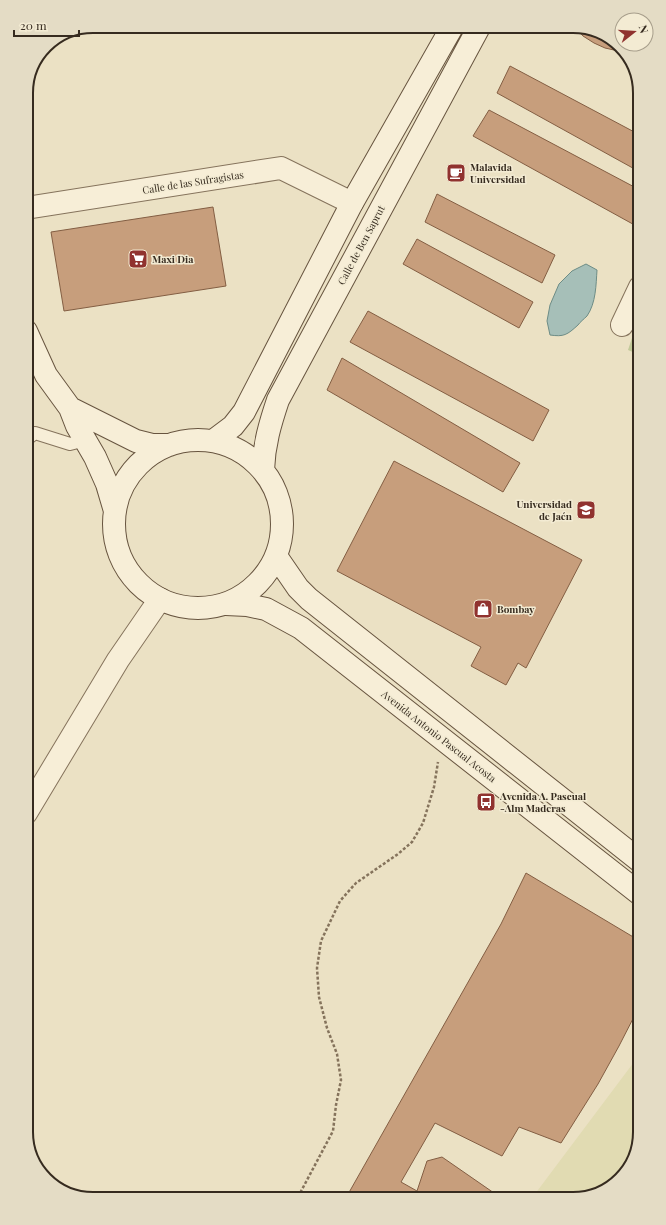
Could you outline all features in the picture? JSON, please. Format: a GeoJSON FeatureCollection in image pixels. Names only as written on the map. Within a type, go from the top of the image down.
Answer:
{"type":"FeatureCollection","features":[{"type":"Feature","properties":{"kind":"street"},"geometry":{"type":"LineString","coordinates":[[213,441],[233,426],[244,412],[352,203],[449,33]]}},
{"type":"Feature","properties":{"kind":"street","name":"Calle de Ben Saprut"},"geometry":{"type":"LineString","coordinates":[[263,470],[263,452],[268,429],[278,400],[475,33]]}},
{"type":"Feature","properties":{"kind":"street","name":"Calle de las Sufragistas"},"geometry":{"type":"LineString","coordinates":[[33,207],[281,168],[352,203]]}},
{"type":"Feature","properties":{"kind":"street"},"geometry":{"type":"LineString","coordinates":[[622,325],[633,302]]}},
{"type":"Feature","properties":{"kind":"street"},"geometry":{"type":"LineString","coordinates":[[33,350],[46,375],[70,408],[77,426],[95,457],[107,484],[115,511]]}},
{"type":"Feature","properties":{"kind":"street"},"geometry":{"type":"LineString","coordinates":[[70,408],[136,441],[152,445],[169,445]]}},
{"type":"Feature","properties":{"kind":"street"},"geometry":{"type":"LineString","coordinates":[[183,441],[213,441],[235,448],[255,462],[263,470],[275,490],[282,513],[282,534],[276,556],[264,577],[256,585],[242,596],[226,604],[213,607],[186,607],[160,599],[147,591],[136,580],[120,555],[114,526],[115,511],[125,483],[143,460],[156,451],[183,441]]}},
{"type":"Feature","properties":{"kind":"street"},"geometry":{"type":"LineString","coordinates":[[276,556],[298,588],[309,599],[633,855]]}},
{"type":"Feature","properties":{"kind":"street"},"geometry":{"type":"LineString","coordinates":[[33,801],[118,660],[160,599]]}},
{"type":"Feature","properties":{"kind":"street","name":"Avenida Antonio Pascual Acosta"},"geometry":{"type":"LineString","coordinates":[[226,604],[246,605],[266,609],[302,628],[633,888]]}},
{"type":"Feature","properties":{"kind":"lane"},"geometry":{"type":"LineString","coordinates":[[33,435],[35,433],[70,444],[86,440]]}},
{"type":"Feature","properties":{"kind":"path"},"geometry":{"type":"LineString","coordinates":[[301,1192],[333,1131],[341,1080],[337,1054],[327,1028],[319,997],[317,968],[321,941],[340,901],[356,883],[398,854],[412,842],[423,823],[434,787],[438,756]]}},
{"type":"Feature","properties":{"kind":"shaded area"},"geometry":{"type":"Polygon","coordinates":[[[633,1063],[633,1132],[631,1148],[618,1172],[603,1184],[585,1191],[536,1192],[633,1063]]]}},
{"type":"Feature","properties":{"kind":"green space"},"geometry":{"type":"Polygon","coordinates":[[[633,335],[633,352],[628,350],[633,335]]]}},
{"type":"Feature","properties":{"kind":"water"},"geometry":{"type":"Polygon","coordinates":[[[586,264],[597,270],[595,294],[590,311],[578,325],[568,333],[559,336],[550,335],[547,321],[550,305],[559,284],[572,271],[586,264]]]}},
{"type":"Feature","properties":{"kind":"building"},"geometry":{"type":"Polygon","coordinates":[[[581,33],[592,36],[603,41],[610,45],[614,50],[605,48],[594,43],[581,33]]]}},
{"type":"Feature","properties":{"kind":"building"},"geometry":{"type":"Polygon","coordinates":[[[510,66],[633,131],[633,168],[497,93],[510,66]]]}},
{"type":"Feature","properties":{"kind":"building"},"geometry":{"type":"Polygon","coordinates":[[[489,110],[633,186],[633,224],[473,136],[489,110]]]}},
{"type":"Feature","properties":{"kind":"building"},"geometry":{"type":"Polygon","coordinates":[[[437,194],[555,255],[542,283],[425,222],[437,194]]]}},
{"type":"Feature","properties":{"kind":"building","name":"Maxi Dia"},"geometry":{"type":"Polygon","coordinates":[[[213,207],[226,286],[64,311],[51,232],[213,207]]]}},
{"type":"Feature","properties":{"kind":"building"},"geometry":{"type":"Polygon","coordinates":[[[417,239],[533,302],[519,328],[403,264],[417,239]]]}},
{"type":"Feature","properties":{"kind":"building"},"geometry":{"type":"Polygon","coordinates":[[[368,311],[549,410],[533,441],[350,342],[368,311]]]}},
{"type":"Feature","properties":{"kind":"building"},"geometry":{"type":"Polygon","coordinates":[[[342,358],[520,463],[503,492],[327,390],[342,358]]]}},
{"type":"Feature","properties":{"kind":"building","name":"Bombay"},"geometry":{"type":"Polygon","coordinates":[[[394,461],[582,560],[526,668],[518,663],[506,685],[471,666],[481,647],[337,571],[394,461]]]}},
{"type":"Feature","properties":{"kind":"building"},"geometry":{"type":"Polygon","coordinates":[[[526,873],[633,937],[633,1019],[598,1084],[561,1143],[519,1127],[502,1156],[435,1123],[401,1182],[417,1191],[427,1161],[442,1157],[493,1192],[349,1192],[501,924],[526,873]]]}},
{"type":"Feature","properties":{"kind":"place","name":"Malavida Universidad"},"geometry":{"type":"Point","coordinates":[456,173]}},
{"type":"Feature","properties":{"kind":"place","name":"Maxi Dia"},"geometry":{"type":"Point","coordinates":[138,259]}},
{"type":"Feature","properties":{"kind":"place","name":"Universidad de Jaén"},"geometry":{"type":"Point","coordinates":[586,510]}},
{"type":"Feature","properties":{"kind":"place","name":"Bombay"},"geometry":{"type":"Point","coordinates":[483,609]}},
{"type":"Feature","properties":{"kind":"place","name":"Avenida A. Pascual -Alm Maderas"},"geometry":{"type":"Point","coordinates":[486,802]}}]}
